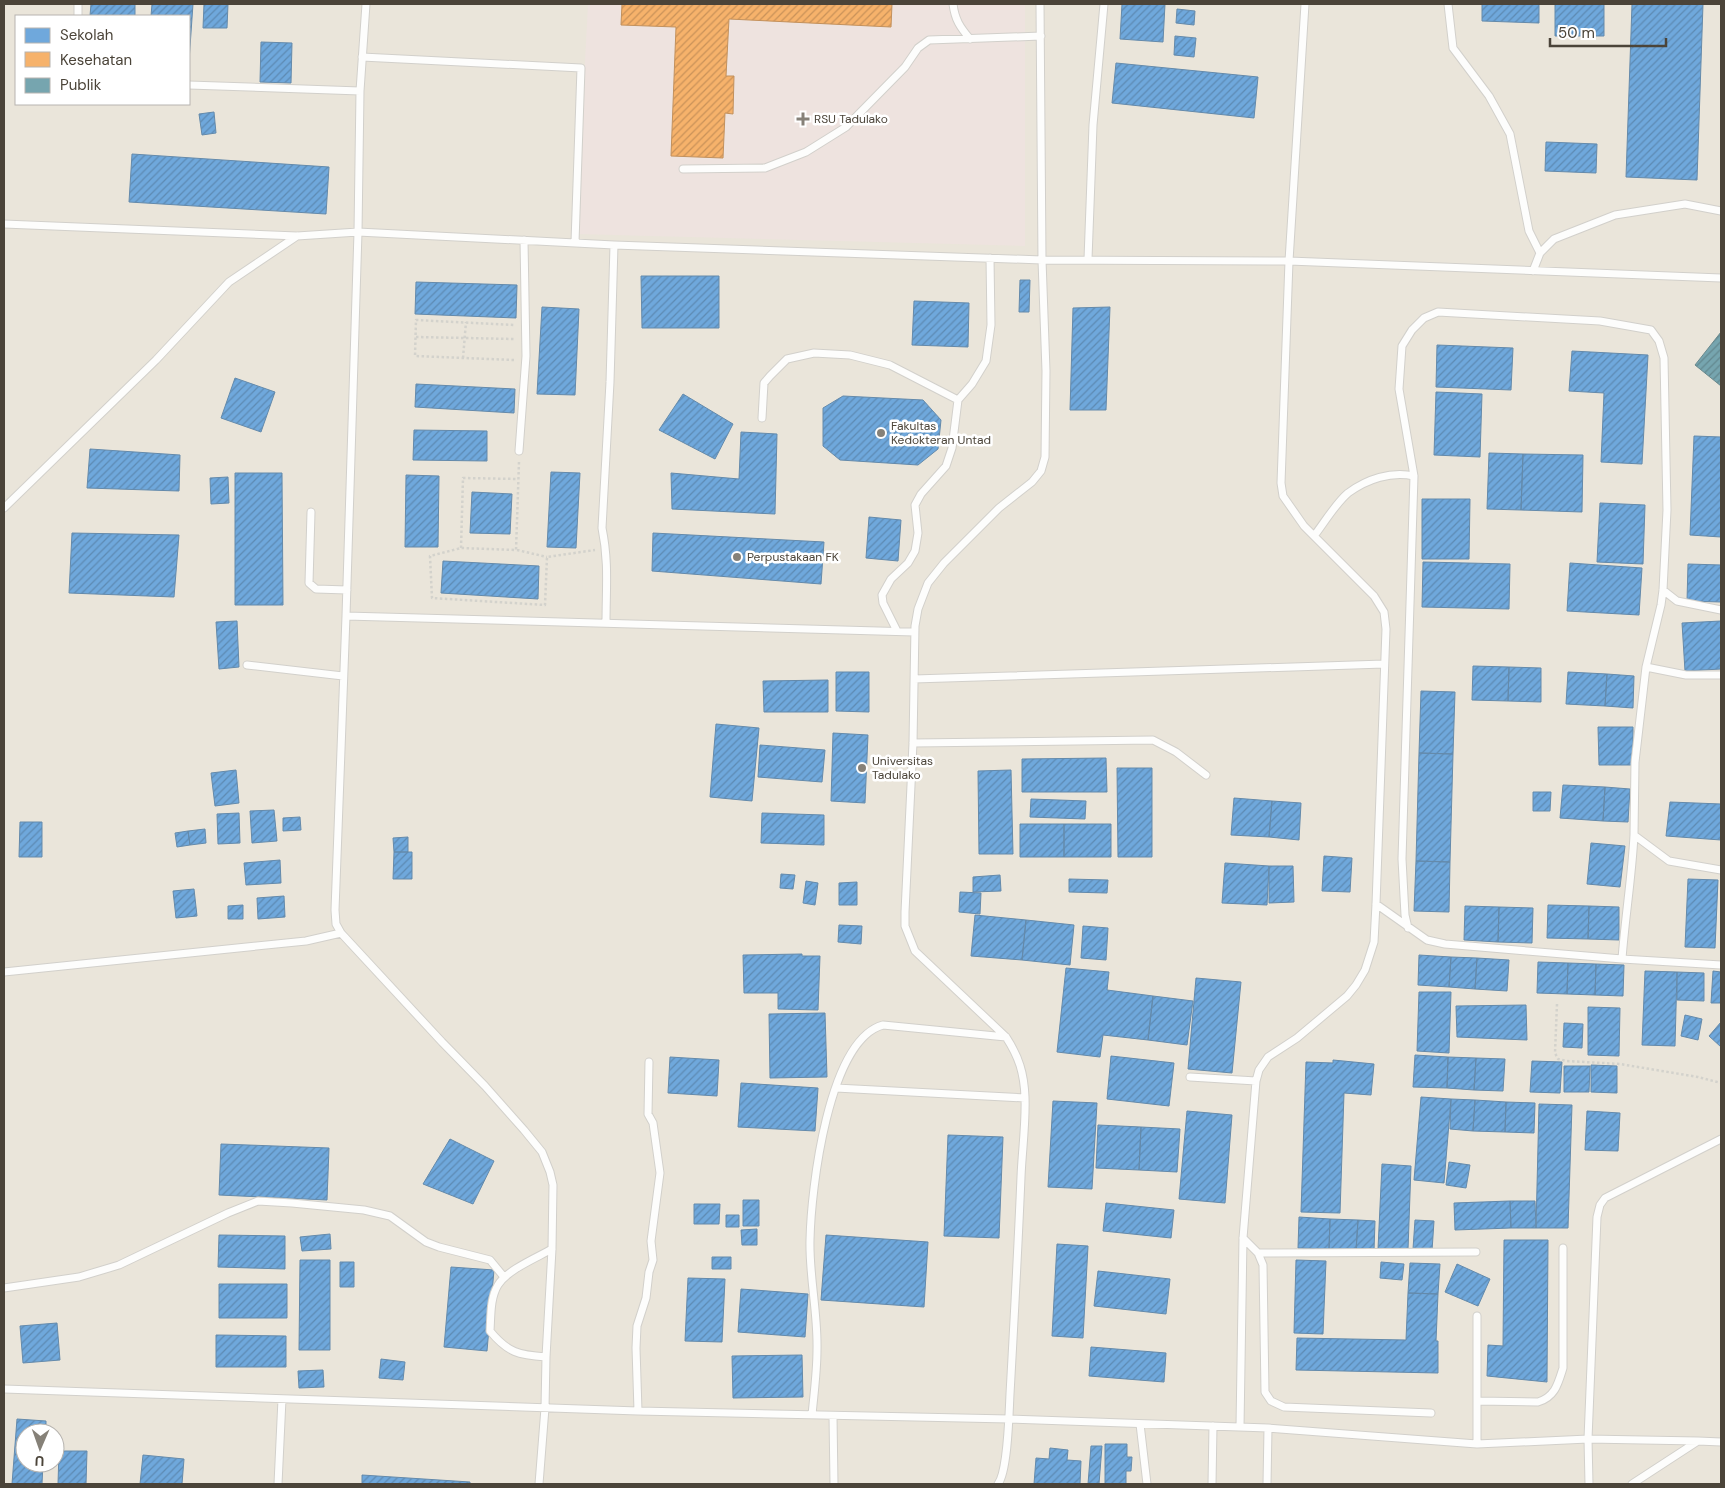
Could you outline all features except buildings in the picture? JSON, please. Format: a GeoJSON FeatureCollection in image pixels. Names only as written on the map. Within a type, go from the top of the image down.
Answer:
{"type":"FeatureCollection","features":[{"type":"Feature","properties":{"kind":"lane"},"geometry":{"type":"LineString","coordinates":[[366,4],[360,91],[358,232],[347,590],[335,879],[336,924],[341,933],[485,1086],[542,1152],[553,1185],[545,1408],[539,1484]]}},
{"type":"Feature","properties":{"kind":"lane"},"geometry":{"type":"LineString","coordinates":[[953,4],[955,17],[961,29],[970,39]]}},
{"type":"Feature","properties":{"kind":"lane"},"geometry":{"type":"LineString","coordinates":[[998,1484],[1002,1480],[1009,1419],[1025,1098],[1021,1067],[1006,1036],[915,951],[905,926],[905,912],[913,743],[914,632],[918,609],[928,583],[999,508],[1032,482],[1041,471],[1044,457],[1046,371],[1042,260],[1040,4]]}},
{"type":"Feature","properties":{"kind":"lane"},"geometry":{"type":"LineString","coordinates":[[1088,259],[1093,125],[1104,4]]}},
{"type":"Feature","properties":{"kind":"lane"},"geometry":{"type":"LineString","coordinates":[[1240,1427],[1243,1238],[1256,1081],[1259,1070],[1268,1057],[1297,1038],[1347,996],[1356,985],[1365,970],[1374,942],[1376,904],[1386,629],[1384,612],[1374,596],[1314,536],[1292,510],[1283,496],[1281,483],[1289,261],[1305,4]]}},
{"type":"Feature","properties":{"kind":"lane"},"geometry":{"type":"LineString","coordinates":[[1448,4],[1453,48],[1489,96],[1510,134],[1528,231],[1540,253]]}},
{"type":"Feature","properties":{"kind":"lane"},"geometry":{"type":"LineString","coordinates":[[683,169],[765,168],[806,152],[846,127],[905,67],[918,48],[929,40],[1041,36]]}},
{"type":"Feature","properties":{"kind":"lane"},"geometry":{"type":"LineString","coordinates":[[362,57],[581,68],[575,242]]}},
{"type":"Feature","properties":{"kind":"lane"},"geometry":{"type":"LineString","coordinates":[[190,85],[360,91]]}},
{"type":"Feature","properties":{"kind":"lane"},"geometry":{"type":"LineString","coordinates":[[1533,271],[1540,253],[1554,238],[1615,215],[1684,204],[1721,211]]}},
{"type":"Feature","properties":{"kind":"lane"},"geometry":{"type":"LineString","coordinates":[[4,224],[297,236],[358,232],[614,245],[1042,260],[1289,261],[1721,278]]}},
{"type":"Feature","properties":{"kind":"lane"},"geometry":{"type":"LineString","coordinates":[[4,508],[156,360],[229,282],[297,236]]}},
{"type":"Feature","properties":{"kind":"lane"},"geometry":{"type":"LineString","coordinates":[[519,451],[526,360],[524,240]]}},
{"type":"Feature","properties":{"kind":"lane"},"geometry":{"type":"LineString","coordinates":[[606,623],[608,575],[602,528],[610,382],[614,245]]}},
{"type":"Feature","properties":{"kind":"lane"},"geometry":{"type":"LineString","coordinates":[[897,631],[882,603],[882,595],[891,579],[908,563],[915,551],[918,533],[915,505],[921,494],[946,466],[952,448],[958,400],[972,384],[986,361],[991,325],[990,258]]}},
{"type":"Feature","properties":{"kind":"lane"},"geometry":{"type":"LineString","coordinates":[[1408,928],[1405,916],[1402,859],[1414,476],[1399,389],[1402,346],[1412,330],[1424,318],[1438,312],[1600,321],[1651,330],[1659,341],[1664,358],[1667,510],[1662,605],[1646,667],[1634,762],[1633,857],[1624,926],[1622,959]]}},
{"type":"Feature","properties":{"kind":"lane"},"geometry":{"type":"LineString","coordinates":[[762,418],[764,383],[787,359],[814,353],[850,355],[890,365],[958,400]]}},
{"type":"Feature","properties":{"kind":"lane"},"geometry":{"type":"LineString","coordinates":[[1314,536],[1347,494],[1373,479],[1401,473],[1414,476]]}},
{"type":"Feature","properties":{"kind":"lane"},"geometry":{"type":"LineString","coordinates":[[311,512],[310,583],[316,589],[347,590]]}},
{"type":"Feature","properties":{"kind":"lane"},"geometry":{"type":"LineString","coordinates":[[1662,590],[1677,601],[1721,610]]}},
{"type":"Feature","properties":{"kind":"lane"},"geometry":{"type":"LineString","coordinates":[[346,616],[914,632]]}},
{"type":"Feature","properties":{"kind":"lane"},"geometry":{"type":"LineString","coordinates":[[914,679],[1384,664]]}},
{"type":"Feature","properties":{"kind":"lane"},"geometry":{"type":"LineString","coordinates":[[247,665],[343,676]]}},
{"type":"Feature","properties":{"kind":"lane"},"geometry":{"type":"LineString","coordinates":[[1646,667],[1686,675],[1721,675]]}},
{"type":"Feature","properties":{"kind":"lane"},"geometry":{"type":"LineString","coordinates":[[913,743],[1154,740],[1176,752],[1206,775]]}},
{"type":"Feature","properties":{"kind":"lane"},"geometry":{"type":"LineString","coordinates":[[1634,835],[1669,861],[1721,870]]}},
{"type":"Feature","properties":{"kind":"lane"},"geometry":{"type":"LineString","coordinates":[[1376,904],[1427,940],[1445,944],[1622,959],[1721,965]]}},
{"type":"Feature","properties":{"kind":"lane"},"geometry":{"type":"LineString","coordinates":[[4,972],[306,941],[341,933]]}},
{"type":"Feature","properties":{"kind":"lane"},"geometry":{"type":"LineString","coordinates":[[812,1415],[817,1349],[810,1241],[815,1172],[832,1097],[850,1053],[874,1028],[883,1025],[1006,1036]]}},
{"type":"Feature","properties":{"kind":"lane"},"geometry":{"type":"LineString","coordinates":[[638,1411],[636,1348],[638,1326],[646,1298],[649,1272],[653,1260],[651,1241],[660,1173],[653,1123],[648,1114],[649,1062]]}},
{"type":"Feature","properties":{"kind":"lane"},"geometry":{"type":"LineString","coordinates":[[1190,1077],[1256,1081]]}},
{"type":"Feature","properties":{"kind":"lane"},"geometry":{"type":"LineString","coordinates":[[836,1088],[1025,1098]]}},
{"type":"Feature","properties":{"kind":"lane"},"geometry":{"type":"LineString","coordinates":[[1589,1484],[1588,1439],[1597,1217],[1600,1205],[1605,1198],[1721,1139]]}},
{"type":"Feature","properties":{"kind":"lane"},"geometry":{"type":"LineString","coordinates":[[4,1288],[79,1277],[120,1265],[228,1213],[258,1201],[364,1210],[390,1216],[426,1242],[438,1247],[490,1260],[504,1277]]}},
{"type":"Feature","properties":{"kind":"lane"},"geometry":{"type":"LineString","coordinates":[[1243,1238],[1258,1253],[1263,1265],[1265,1392],[1271,1401],[1284,1407],[1431,1413]]}},
{"type":"Feature","properties":{"kind":"lane"},"geometry":{"type":"LineString","coordinates":[[1477,1402],[1538,1402],[1547,1399],[1558,1387],[1563,1368],[1563,1248]]}},
{"type":"Feature","properties":{"kind":"lane"},"geometry":{"type":"LineString","coordinates":[[546,1357],[521,1355],[510,1350],[490,1331],[491,1306],[497,1286],[504,1277],[552,1249]]}},
{"type":"Feature","properties":{"kind":"lane"},"geometry":{"type":"LineString","coordinates":[[1258,1253],[1476,1252]]}},
{"type":"Feature","properties":{"kind":"lane"},"geometry":{"type":"LineString","coordinates":[[1477,1316],[1477,1444]]}},
{"type":"Feature","properties":{"kind":"lane"},"geometry":{"type":"LineString","coordinates":[[4,1389],[638,1411],[1009,1419],[1268,1428],[1477,1444],[1588,1439],[1721,1442]]}},
{"type":"Feature","properties":{"kind":"lane"},"geometry":{"type":"LineString","coordinates":[[278,1484],[282,1399]]}},
{"type":"Feature","properties":{"kind":"lane"},"geometry":{"type":"LineString","coordinates":[[833,1416],[834,1484]]}},
{"type":"Feature","properties":{"kind":"lane"},"geometry":{"type":"LineString","coordinates":[[1140,1424],[1147,1484]]}},
{"type":"Feature","properties":{"kind":"lane"},"geometry":{"type":"LineString","coordinates":[[1212,1484],[1213,1426]]}},
{"type":"Feature","properties":{"kind":"lane"},"geometry":{"type":"LineString","coordinates":[[1267,1484],[1268,1428]]}},
{"type":"Feature","properties":{"kind":"lane"},"geometry":{"type":"LineString","coordinates":[[1632,1484],[1698,1441]]}},
{"type":"Feature","properties":{"kind":"path"},"geometry":{"type":"LineString","coordinates":[[526,325],[416,320],[415,356],[526,360]]}},
{"type":"Feature","properties":{"kind":"path"},"geometry":{"type":"LineString","coordinates":[[463,358],[466,322]]}},
{"type":"Feature","properties":{"kind":"path"},"geometry":{"type":"LineString","coordinates":[[416,337],[526,339]]}},
{"type":"Feature","properties":{"kind":"path"},"geometry":{"type":"LineString","coordinates":[[516,550],[519,451]]}},
{"type":"Feature","properties":{"kind":"path"},"geometry":{"type":"LineString","coordinates":[[461,548],[462,478],[518,479]]}},
{"type":"Feature","properties":{"kind":"path"},"geometry":{"type":"LineString","coordinates":[[547,557],[545,605],[432,598],[430,556],[461,548],[516,550],[547,557],[606,548]]}},
{"type":"Feature","properties":{"kind":"path"},"geometry":{"type":"LineString","coordinates":[[1557,1004],[1555,1053],[1558,1059],[1620,1064],[1698,1077],[1721,1083]]}},
{"type":"Feature","properties":{"kind":"shaded area","name":"Universitas Tadulako"},"geometry":{"type":"Polygon","coordinates":[[[4,4],[1721,4],[1721,1484],[4,1484],[4,4]]]}},
{"type":"Feature","properties":{"kind":"shaded area","name":"RSU Tadulako"},"geometry":{"type":"Polygon","coordinates":[[[588,4],[1025,4],[1025,246],[576,234],[588,4]]]}},
{"type":"Feature","properties":{"kind":"place","name":"RSU Tadulako"},"geometry":{"type":"Point","coordinates":[803,119]}},
{"type":"Feature","properties":{"kind":"place","name":"Fakultas Kedokteran Untad"},"geometry":{"type":"Point","coordinates":[881,433]}},
{"type":"Feature","properties":{"kind":"place","name":"Perpustakaan FK"},"geometry":{"type":"Point","coordinates":[737,557]}},
{"type":"Feature","properties":{"kind":"place","name":"Universitas Tadulako"},"geometry":{"type":"Point","coordinates":[862,768]}}]}
